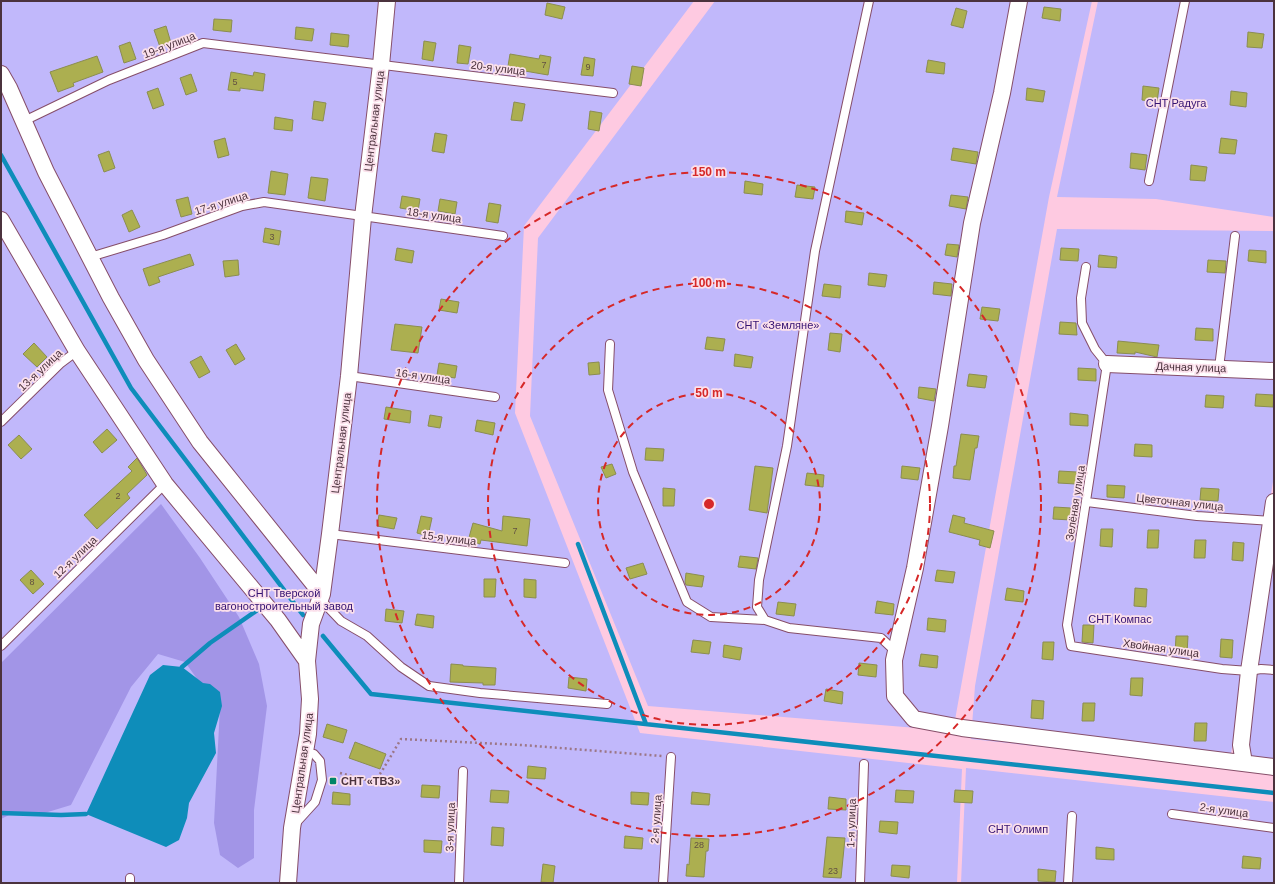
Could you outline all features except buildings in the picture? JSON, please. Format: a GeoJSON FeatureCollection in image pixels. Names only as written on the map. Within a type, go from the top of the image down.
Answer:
{"type":"FeatureCollection","features":[{"type":"Feature","properties":{"kind":"street","name":"Центральная улица"},"geometry":{"type":"LineString","coordinates":[[288,883],[292,828],[308,734],[310,699],[307,661],[311,624],[321,596],[330,534],[349,376],[363,217],[387,1]]}},
{"type":"Feature","properties":{"kind":"street"},"geometry":{"type":"LineString","coordinates":[[1019,1],[1002,93],[972,223],[940,426],[915,568],[894,660],[895,696],[914,719],[962,728],[1274,767]]}},
{"type":"Feature","properties":{"kind":"street"},"geometry":{"type":"LineString","coordinates":[[1,74],[9,88],[46,172],[111,298],[146,360],[200,442],[321,596]]}},
{"type":"Feature","properties":{"kind":"street"},"geometry":{"type":"LineString","coordinates":[[1,220],[77,351],[165,484],[278,620],[307,661]]}},
{"type":"Feature","properties":{"kind":"street","name":"Дачная улица"},"geometry":{"type":"LineString","coordinates":[[1107,364],[1274,371]]}},
{"type":"Feature","properties":{"kind":"street"},"geometry":{"type":"LineString","coordinates":[[1244,763],[1241,745],[1249,671],[1274,502]]}},
{"type":"Feature","properties":{"kind":"lane"},"geometry":{"type":"LineString","coordinates":[[765,620],[756,607],[759,580],[787,446],[815,252],[869,1]]}},
{"type":"Feature","properties":{"kind":"lane"},"geometry":{"type":"LineString","coordinates":[[1149,181],[1185,1]]}},
{"type":"Feature","properties":{"kind":"lane","name":"19-я улица"},"geometry":{"type":"LineString","coordinates":[[24,121],[109,80],[203,43],[381,65]]}},
{"type":"Feature","properties":{"kind":"lane","name":"20-я улица"},"geometry":{"type":"LineString","coordinates":[[381,65],[613,93]]}},
{"type":"Feature","properties":{"kind":"lane","name":"17-я улица"},"geometry":{"type":"LineString","coordinates":[[90,257],[163,235],[242,206],[264,202],[363,217]]}},
{"type":"Feature","properties":{"kind":"lane","name":"18-я улица"},"geometry":{"type":"LineString","coordinates":[[363,217],[503,236]]}},
{"type":"Feature","properties":{"kind":"lane"},"geometry":{"type":"LineString","coordinates":[[1219,368],[1235,236]]}},
{"type":"Feature","properties":{"kind":"lane"},"geometry":{"type":"LineString","coordinates":[[1086,267],[1081,298],[1082,323],[1095,349],[1107,364]]}},
{"type":"Feature","properties":{"kind":"lane"},"geometry":{"type":"LineString","coordinates":[[610,344],[608,390],[619,427],[633,472],[687,602],[710,617],[765,620],[789,628],[881,638],[896,652]]}},
{"type":"Feature","properties":{"kind":"lane","name":"13-я улица"},"geometry":{"type":"LineString","coordinates":[[1,422],[61,363],[77,351]]}},
{"type":"Feature","properties":{"kind":"lane","name":"Зелёная улица"},"geometry":{"type":"LineString","coordinates":[[1071,646],[1067,625],[1107,364]]}},
{"type":"Feature","properties":{"kind":"lane","name":"16-я улица"},"geometry":{"type":"LineString","coordinates":[[349,376],[495,397]]}},
{"type":"Feature","properties":{"kind":"lane","name":"12-я улица"},"geometry":{"type":"LineString","coordinates":[[1,646],[165,484]]}},
{"type":"Feature","properties":{"kind":"lane","name":"Цветочная улица"},"geometry":{"type":"LineString","coordinates":[[1087,502],[1197,516],[1272,521]]}},
{"type":"Feature","properties":{"kind":"lane","name":"15-я улица"},"geometry":{"type":"LineString","coordinates":[[330,534],[566,563]]}},
{"type":"Feature","properties":{"kind":"lane"},"geometry":{"type":"LineString","coordinates":[[321,596],[342,621],[368,636],[401,666],[429,686],[480,693],[607,704]]}},
{"type":"Feature","properties":{"kind":"lane","name":"Хвойная улица"},"geometry":{"type":"LineString","coordinates":[[1071,646],[1249,671]]}},
{"type":"Feature","properties":{"kind":"lane"},"geometry":{"type":"LineString","coordinates":[[1249,671],[1261,669],[1274,670]]}},
{"type":"Feature","properties":{"kind":"lane"},"geometry":{"type":"LineString","coordinates":[[292,828],[315,802],[322,780],[320,761],[314,754],[305,753]]}},
{"type":"Feature","properties":{"kind":"lane","name":"2-я улица"},"geometry":{"type":"LineString","coordinates":[[663,883],[672,757]]}},
{"type":"Feature","properties":{"kind":"lane","name":"1-я улица"},"geometry":{"type":"LineString","coordinates":[[860,883],[864,764]]}},
{"type":"Feature","properties":{"kind":"lane","name":"3-я улица"},"geometry":{"type":"LineString","coordinates":[[459,883],[463,771]]}},
{"type":"Feature","properties":{"kind":"lane","name":"2-я улица"},"geometry":{"type":"LineString","coordinates":[[1172,814],[1274,828]]}},
{"type":"Feature","properties":{"kind":"lane"},"geometry":{"type":"LineString","coordinates":[[1068,883],[1072,816]]}},
{"type":"Feature","properties":{"kind":"path"},"geometry":{"type":"LineString","coordinates":[[340,773],[374,782],[401,739],[522,745],[672,757]]}},
{"type":"Feature","properties":{"kind":"green space","name":"СНТ Тверской вагоностроительный завод"},"geometry":{"type":"Polygon","coordinates":[[[1,1],[694,1],[524,226],[515,413],[640,733],[962,769],[957,883],[1,883],[1,1]]]}},
{"type":"Feature","properties":{"kind":"green space","name":"СНТ «Земляне»"},"geometry":{"type":"Polygon","coordinates":[[[715,1],[1092,1],[1049,197],[953,731],[648,706],[530,416],[538,238],[715,1]]]}},
{"type":"Feature","properties":{"kind":"green space","name":"СНТ Радуга"},"geometry":{"type":"Polygon","coordinates":[[[1098,1],[1274,1],[1274,217],[1156,199],[1057,197],[1098,1]]]}},
{"type":"Feature","properties":{"kind":"green space","name":"СНТ Компас"},"geometry":{"type":"Polygon","coordinates":[[[1057,229],[1274,231],[1274,475],[1229,767],[971,739],[975,686],[1057,229]]]}},
{"type":"Feature","properties":{"kind":"green space"},"geometry":{"type":"Polygon","coordinates":[[[1274,531],[1274,773],[1239,769],[1274,531]]]}},
{"type":"Feature","properties":{"kind":"green space","name":"СНТ Олимп"},"geometry":{"type":"Polygon","coordinates":[[[966,768],[1274,802],[1274,883],[961,883],[966,768]]]}},
{"type":"Feature","properties":{"kind":"shaded area"},"geometry":{"type":"Polygon","coordinates":[[[161,504],[200,558],[239,617],[259,664],[267,706],[254,810],[254,858],[238,868],[220,855],[214,823],[220,707],[205,690],[185,662],[158,654],[131,687],[71,805],[38,815],[9,815],[1,819],[1,663],[161,504]]]}},
{"type":"Feature","properties":{"kind":"water"},"geometry":{"type":"Polygon","coordinates":[[[163,665],[182,667],[203,683],[210,684],[220,692],[222,706],[214,733],[216,753],[189,803],[187,818],[179,840],[166,847],[86,814],[150,675],[163,665]]]}},
{"type":"Feature","properties":{"kind":"waterway"},"geometry":{"type":"LineString","coordinates":[[1,155],[131,388],[303,615]]}},
{"type":"Feature","properties":{"kind":"waterway"},"geometry":{"type":"LineString","coordinates":[[578,544],[646,724]]}},
{"type":"Feature","properties":{"kind":"waterway"},"geometry":{"type":"LineString","coordinates":[[182,667],[210,643],[259,609]]}},
{"type":"Feature","properties":{"kind":"waterway"},"geometry":{"type":"LineString","coordinates":[[323,636],[371,694],[1274,793]]}},
{"type":"Feature","properties":{"kind":"waterway"},"geometry":{"type":"LineString","coordinates":[[1,813],[61,815],[86,814]]}},
{"type":"Feature","properties":{"kind":"place","name":"СНТ «ТВЗ»"},"geometry":{"type":"Point","coordinates":[333,781]}}]}
